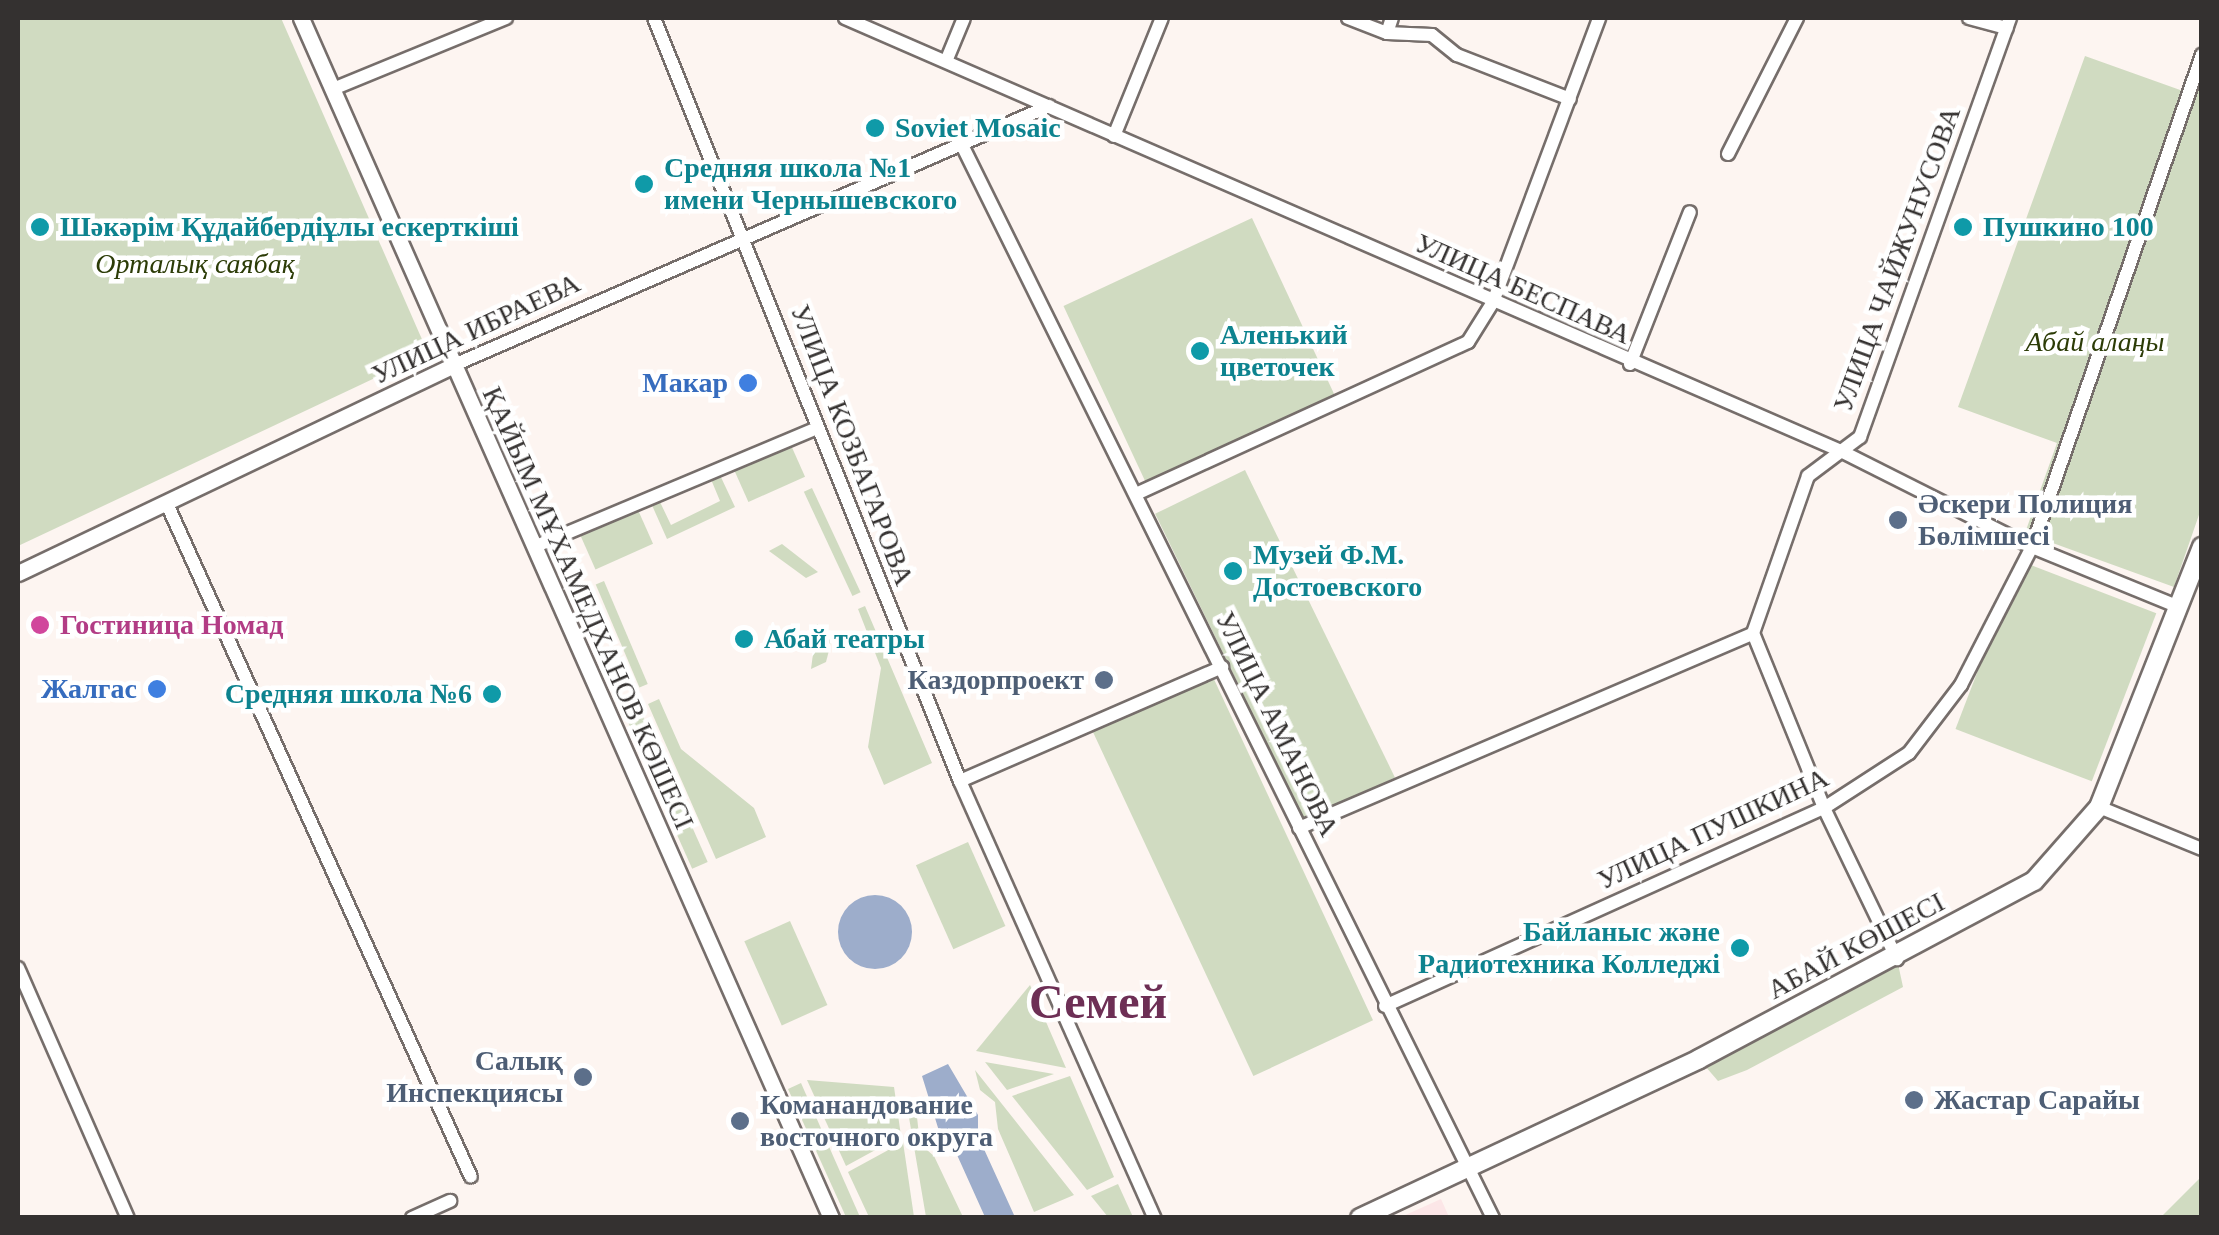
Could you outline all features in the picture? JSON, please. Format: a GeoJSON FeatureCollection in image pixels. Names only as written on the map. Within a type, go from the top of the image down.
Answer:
{"type":"FeatureCollection","features":[{"type":"Feature","properties":{"kind":"main road","name":"АБАЙ КӨШЕСІ"},"geometry":{"type":"LineString","coordinates":[[1360,1218],[1897,959],[2034,881],[2099,808],[2202,547]]}},
{"type":"Feature","properties":{"kind":"street","name":"ҚАЙЫМ МҰХАМЕДХАНОВ КӨШЕСІ"},"geometry":{"type":"LineString","coordinates":[[301,18],[830,1218]]}},
{"type":"Feature","properties":{"kind":"street"},"geometry":{"type":"LineString","coordinates":[[333,89],[506,18]]}},
{"type":"Feature","properties":{"kind":"street","name":"УЛИЦА КОЗБАГАРОВА"},"geometry":{"type":"LineString","coordinates":[[654,18],[745,235],[815,429],[960,781],[1155,1218]]}},
{"type":"Feature","properties":{"kind":"street","name":"УЛИЦА БЕСПАВА"},"geometry":{"type":"LineString","coordinates":[[845,18],[1630,364],[1841,451],[2032,548],[2179,607]]}},
{"type":"Feature","properties":{"kind":"street"},"geometry":{"type":"LineString","coordinates":[[947,60],[964,18]]}},
{"type":"Feature","properties":{"kind":"street"},"geometry":{"type":"LineString","coordinates":[[1114,136],[1162,18]]}},
{"type":"Feature","properties":{"kind":"street"},"geometry":{"type":"LineString","coordinates":[[1348,18],[1388,33],[1432,35],[1457,56],[1570,99]]}},
{"type":"Feature","properties":{"kind":"street"},"geometry":{"type":"LineString","coordinates":[[1388,33],[1392,18]]}},
{"type":"Feature","properties":{"kind":"street"},"geometry":{"type":"LineString","coordinates":[[1136,494],[1468,342],[1493,302],[1599,18]]}},
{"type":"Feature","properties":{"kind":"street"},"geometry":{"type":"LineString","coordinates":[[1728,154],[1796,18]]}},
{"type":"Feature","properties":{"kind":"street"},"geometry":{"type":"LineString","coordinates":[[1969,18],[2008,23]]}},
{"type":"Feature","properties":{"kind":"street","name":"УЛИЦА ЧАЙЖУНУСОВА"},"geometry":{"type":"LineString","coordinates":[[1754,633],[1808,476],[1860,438],[2008,23]]}},
{"type":"Feature","properties":{"kind":"street","name":"УЛИЦА ПУШКИНА"},"geometry":{"type":"LineString","coordinates":[[1385,1006],[1824,808],[1908,754],[1961,684],[2032,548],[2202,55]]}},
{"type":"Feature","properties":{"kind":"street","name":"УЛИЦА ИБРАЕВА"},"geometry":{"type":"LineString","coordinates":[[18,573],[454,364],[960,141],[1049,106]]}},
{"type":"Feature","properties":{"kind":"street","name":"УЛИЦА АМАНОВА"},"geometry":{"type":"LineString","coordinates":[[960,141],[1493,1218]]}},
{"type":"Feature","properties":{"kind":"street"},"geometry":{"type":"LineString","coordinates":[[1630,364],[1690,212]]}},
{"type":"Feature","properties":{"kind":"street"},"geometry":{"type":"LineString","coordinates":[[534,547],[815,429]]}},
{"type":"Feature","properties":{"kind":"street"},"geometry":{"type":"LineString","coordinates":[[167,504],[471,1177]]}},
{"type":"Feature","properties":{"kind":"street"},"geometry":{"type":"LineString","coordinates":[[1298,828],[1754,633],[1824,808],[1897,959]]}},
{"type":"Feature","properties":{"kind":"street"},"geometry":{"type":"LineString","coordinates":[[960,781],[1222,667]]}},
{"type":"Feature","properties":{"kind":"street"},"geometry":{"type":"LineString","coordinates":[[2099,808],[2202,850]]}},
{"type":"Feature","properties":{"kind":"street"},"geometry":{"type":"LineString","coordinates":[[18,968],[128,1218]]}},
{"type":"Feature","properties":{"kind":"street"},"geometry":{"type":"LineString","coordinates":[[412,1218],[450,1201]]}},
{"type":"Feature","properties":{"kind":"shaded area"},"geometry":{"type":"Polygon","coordinates":[[[1441,1199],[1449,1217],[1401,1217],[1441,1199]]]}},
{"type":"Feature","properties":{"kind":"green space","name":"Орталық саябақ"},"geometry":{"type":"Polygon","coordinates":[[[18,18],[281,18],[428,353],[18,546],[18,18]]]}},
{"type":"Feature","properties":{"kind":"green space","name":"Абай алаңы"},"geometry":{"type":"Polygon","coordinates":[[[2201,41],[2201,509],[2174,587],[2025,533],[2057,443],[1958,407],[2085,56],[2183,91],[2201,41]]]}},
{"type":"Feature","properties":{"kind":"green space"},"geometry":{"type":"Polygon","coordinates":[[[1252,218],[1335,397],[1147,484],[1063,306],[1252,218]]]}},
{"type":"Feature","properties":{"kind":"green space"},"geometry":{"type":"Polygon","coordinates":[[[790,443],[805,477],[748,502],[733,468],[790,443]]]}},
{"type":"Feature","properties":{"kind":"green space"},"geometry":{"type":"Polygon","coordinates":[[[1245,470],[1395,777],[1305,821],[1155,514],[1245,470]]]}},
{"type":"Feature","properties":{"kind":"green space"},"geometry":{"type":"Polygon","coordinates":[[[719,473],[735,507],[667,539],[651,503],[660,502],[671,525],[720,501],[710,477],[719,473]]]}},
{"type":"Feature","properties":{"kind":"green space"},"geometry":{"type":"Polygon","coordinates":[[[812,488],[861,592],[852,596],[804,492],[812,488]]]}},
{"type":"Feature","properties":{"kind":"green space"},"geometry":{"type":"Polygon","coordinates":[[[638,510],[653,544],[595,569],[580,536],[638,510]]]}},
{"type":"Feature","properties":{"kind":"green space"},"geometry":{"type":"Polygon","coordinates":[[[782,544],[818,572],[806,578],[769,551],[782,544]]]}},
{"type":"Feature","properties":{"kind":"green space"},"geometry":{"type":"Polygon","coordinates":[[[2020,561],[2156,613],[2092,781],[1955,729],[2020,561]]]}},
{"type":"Feature","properties":{"kind":"green space"},"geometry":{"type":"Polygon","coordinates":[[[604,581],[648,684],[639,688],[596,585],[604,581]]]}},
{"type":"Feature","properties":{"kind":"green space"},"geometry":{"type":"Polygon","coordinates":[[[865,606],[932,763],[884,785],[868,747],[881,668],[858,609],[865,606]]]}},
{"type":"Feature","properties":{"kind":"green space"},"geometry":{"type":"Polygon","coordinates":[[[817,624],[833,635],[826,662],[811,669],[817,624]]]}},
{"type":"Feature","properties":{"kind":"green space"},"geometry":{"type":"Polygon","coordinates":[[[1212,675],[1373,1020],[1253,1076],[1092,731],[1212,675]]]}},
{"type":"Feature","properties":{"kind":"green space"},"geometry":{"type":"Polygon","coordinates":[[[659,699],[681,749],[754,808],[766,837],[716,859],[648,704],[659,699]]]}},
{"type":"Feature","properties":{"kind":"green space"},"geometry":{"type":"Polygon","coordinates":[[[637,702],[650,733],[636,740],[622,708],[637,702]]]}},
{"type":"Feature","properties":{"kind":"green space"},"geometry":{"type":"Polygon","coordinates":[[[665,766],[708,862],[692,869],[649,773],[665,766]]]}},
{"type":"Feature","properties":{"kind":"green space"},"geometry":{"type":"Polygon","coordinates":[[[968,842],[1005,926],[953,949],[916,865],[968,842]]]}},
{"type":"Feature","properties":{"kind":"green space"},"geometry":{"type":"Polygon","coordinates":[[[790,921],[827,1005],[782,1025],[744,941],[790,921]]]}},
{"type":"Feature","properties":{"kind":"green space"},"geometry":{"type":"Polygon","coordinates":[[[1897,959],[1903,987],[1747,1070],[1718,1081],[1699,1059],[1897,959]]]}},
{"type":"Feature","properties":{"kind":"green space"},"geometry":{"type":"Polygon","coordinates":[[[1030,985],[1066,1068],[976,1051],[1030,985]]]}},
{"type":"Feature","properties":{"kind":"green space"},"geometry":{"type":"Polygon","coordinates":[[[985,1062],[1054,1074],[1007,1090],[985,1062]]]}},
{"type":"Feature","properties":{"kind":"green space"},"geometry":{"type":"Polygon","coordinates":[[[975,1070],[1074,1195],[1034,1212],[998,1129],[995,1102],[980,1090],[975,1070]]]}},
{"type":"Feature","properties":{"kind":"green space"},"geometry":{"type":"Polygon","coordinates":[[[1070,1076],[1114,1177],[1087,1190],[1012,1096],[1070,1076]]]}},
{"type":"Feature","properties":{"kind":"green space"},"geometry":{"type":"Polygon","coordinates":[[[807,1080],[894,1087],[901,1136],[846,1166],[807,1080]]]}},
{"type":"Feature","properties":{"kind":"green space"},"geometry":{"type":"Polygon","coordinates":[[[801,1083],[860,1217],[846,1217],[788,1089],[801,1083]]]}},
{"type":"Feature","properties":{"kind":"green space"},"geometry":{"type":"Polygon","coordinates":[[[906,1100],[917,1117],[920,1144],[934,1156],[963,1217],[926,1217],[906,1100]]]}},
{"type":"Feature","properties":{"kind":"green space"},"geometry":{"type":"Polygon","coordinates":[[[903,1142],[914,1217],[869,1217],[848,1172],[903,1142]]]}},
{"type":"Feature","properties":{"kind":"green space"},"geometry":{"type":"Polygon","coordinates":[[[2201,1177],[2201,1217],[2161,1217],[2201,1177]]]}},
{"type":"Feature","properties":{"kind":"green space"},"geometry":{"type":"Polygon","coordinates":[[[1118,1184],[1133,1217],[1108,1217],[1091,1196],[1118,1184]]]}},
{"type":"Feature","properties":{"kind":"water"},"geometry":{"type":"Polygon","coordinates":[[[875,895],[901,906],[912,932],[901,958],[875,969],[849,958],[838,932],[849,906],[875,895]]]}},
{"type":"Feature","properties":{"kind":"water"},"geometry":{"type":"Polygon","coordinates":[[[948,1064],[978,1115],[978,1136],[1014,1215],[985,1217],[953,1146],[939,1131],[922,1076],[948,1064]]]}},
{"type":"Feature","properties":{"kind":"place","name":"Soviet Mosaic"},"geometry":{"type":"Point","coordinates":[875,128]}},
{"type":"Feature","properties":{"kind":"place","name":"Средняя школа №1 имени Чернышевского"},"geometry":{"type":"Point","coordinates":[644,184]}},
{"type":"Feature","properties":{"kind":"place","name":"Шәкәрім Құдайбердіұлы ескерткіші"},"geometry":{"type":"Point","coordinates":[40,227]}},
{"type":"Feature","properties":{"kind":"place","name":"Пушкино 100"},"geometry":{"type":"Point","coordinates":[1963,227]}},
{"type":"Feature","properties":{"kind":"place","name":"Аленький цветочек"},"geometry":{"type":"Point","coordinates":[1200,351]}},
{"type":"Feature","properties":{"kind":"place","name":"Макар"},"geometry":{"type":"Point","coordinates":[748,383]}},
{"type":"Feature","properties":{"kind":"place","name":"Әскери Полиция Бөлімшесі"},"geometry":{"type":"Point","coordinates":[1898,520]}},
{"type":"Feature","properties":{"kind":"place","name":"Музей Ф.М. Достоевского"},"geometry":{"type":"Point","coordinates":[1233,571]}},
{"type":"Feature","properties":{"kind":"place","name":"Гостиница Номад"},"geometry":{"type":"Point","coordinates":[40,625]}},
{"type":"Feature","properties":{"kind":"place","name":"Абай театры"},"geometry":{"type":"Point","coordinates":[744,639]}},
{"type":"Feature","properties":{"kind":"place","name":"Каздорпроект"},"geometry":{"type":"Point","coordinates":[1104,680]}},
{"type":"Feature","properties":{"kind":"place","name":"Жалгас"},"geometry":{"type":"Point","coordinates":[157,689]}},
{"type":"Feature","properties":{"kind":"place","name":"Средняя школа №6"},"geometry":{"type":"Point","coordinates":[492,694]}},
{"type":"Feature","properties":{"kind":"place","name":"Байланыс және Радиотехника Колледжі"},"geometry":{"type":"Point","coordinates":[1740,948]}},
{"type":"Feature","properties":{"kind":"place","name":"Салық Инспекциясы"},"geometry":{"type":"Point","coordinates":[583,1077]}},
{"type":"Feature","properties":{"kind":"place","name":"Жастар Сарайы"},"geometry":{"type":"Point","coordinates":[1914,1100]}},
{"type":"Feature","properties":{"kind":"place","name":"Команандование восточного округа"},"geometry":{"type":"Point","coordinates":[740,1121]}},
{"type":"Feature","properties":{"kind":"district","name":"Семей"},"geometry":{"type":"Point","coordinates":[1098,1002]}}]}
